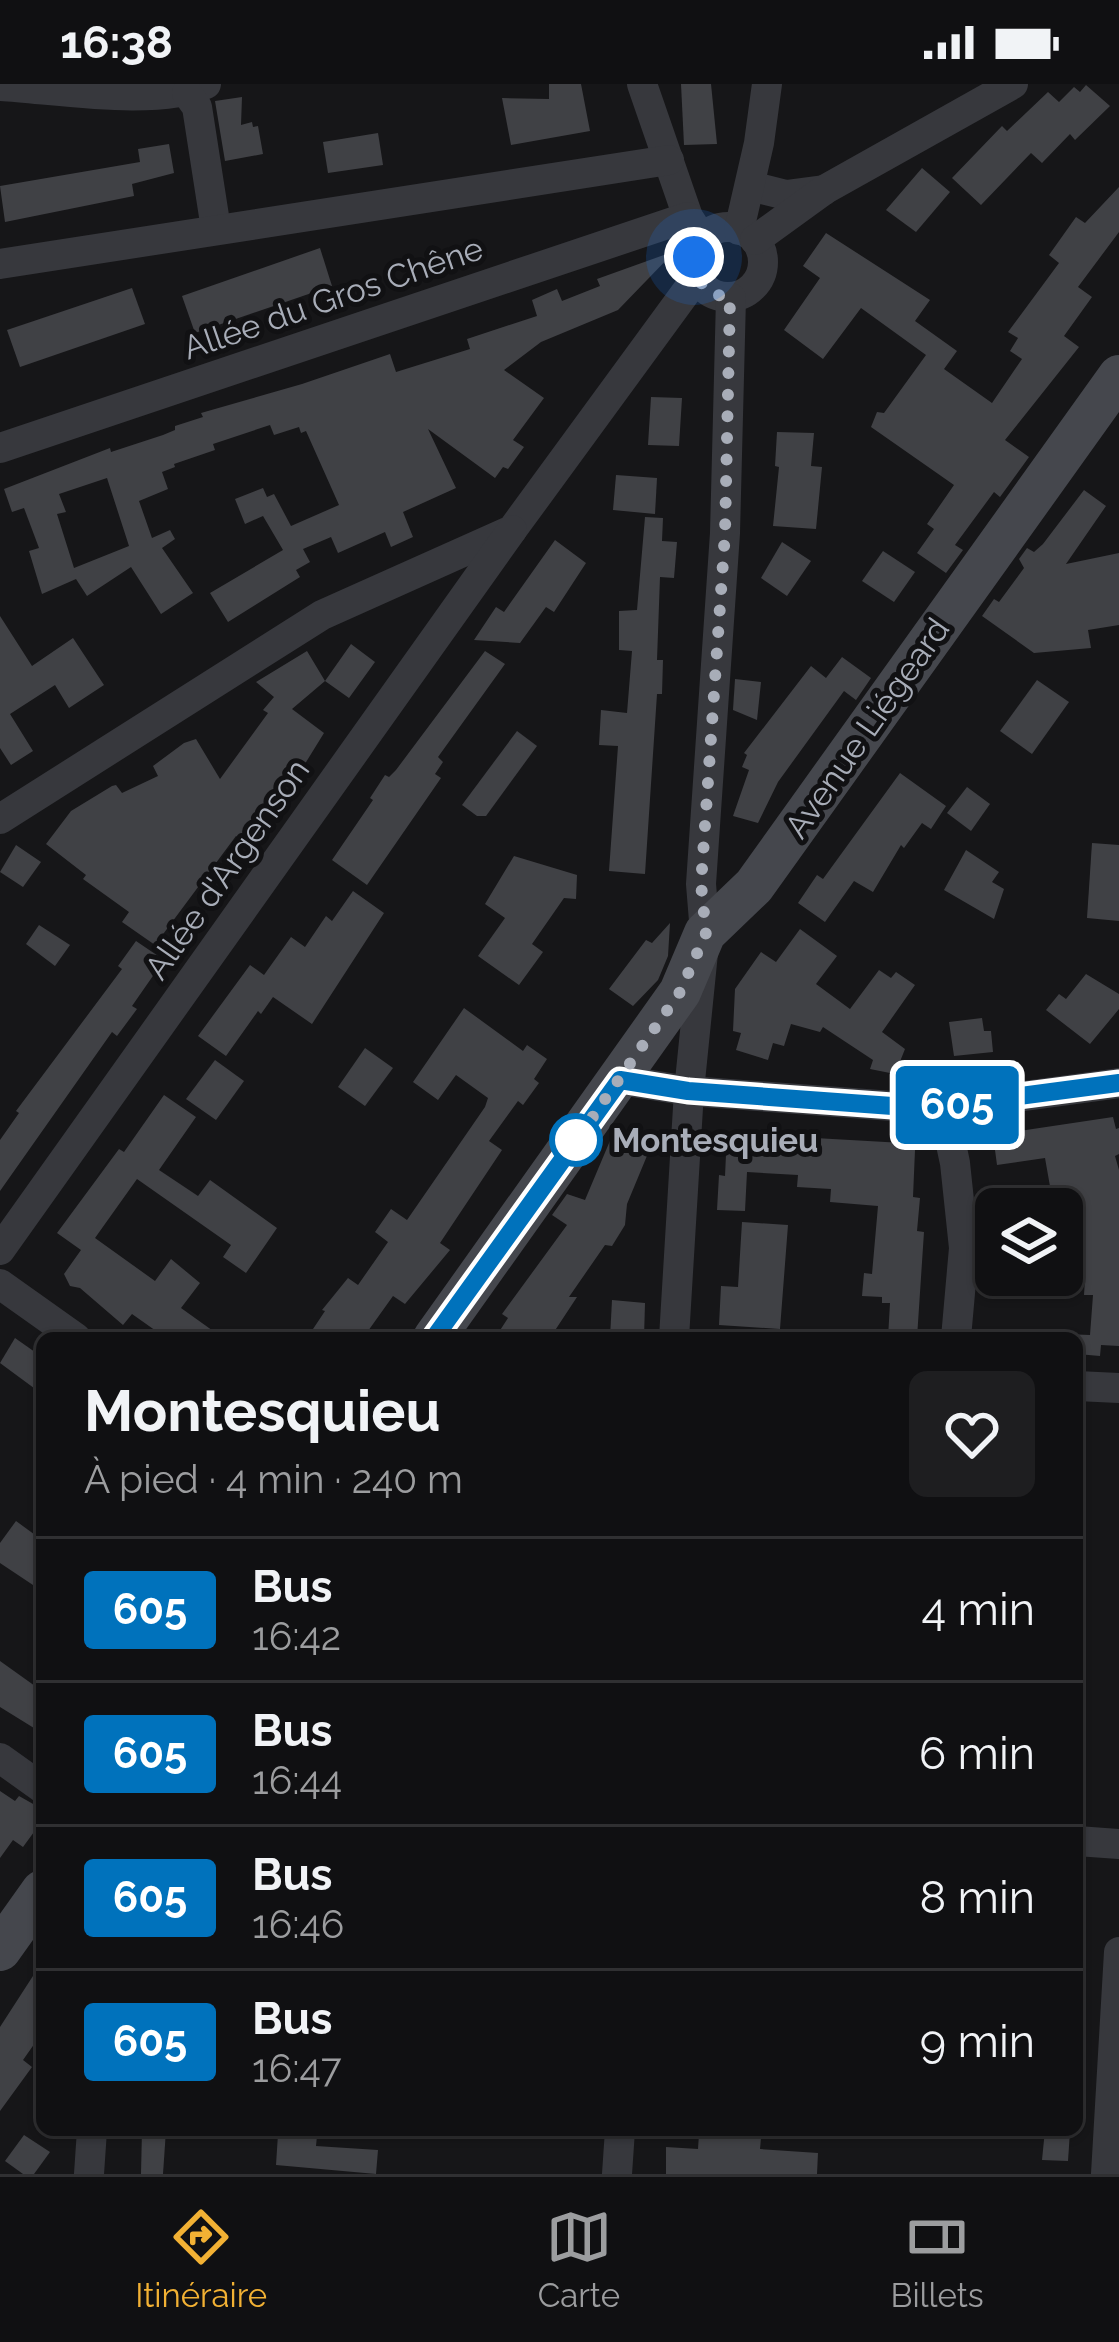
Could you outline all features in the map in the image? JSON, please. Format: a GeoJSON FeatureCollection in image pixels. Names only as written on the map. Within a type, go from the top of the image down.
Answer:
{"type":"FeatureCollection","features":[{"type":"Feature","properties":{"kind":"street"},"geometry":{"type":"LineString","coordinates":[[642,84],[695,228],[697,278],[709,291],[730,298],[748,291],[761,273],[761,250],[747,235],[695,228]]}},
{"type":"Feature","properties":{"kind":"street"},"geometry":{"type":"LineString","coordinates":[[747,235],[767,84]]}},
{"type":"Feature","properties":{"kind":"street"},"geometry":{"type":"LineString","coordinates":[[747,235],[1012,84]]}},
{"type":"Feature","properties":{"kind":"street"},"geometry":{"type":"LineString","coordinates":[[0,86],[159,96],[197,88],[215,229]]}},
{"type":"Feature","properties":{"kind":"street"},"geometry":{"type":"LineString","coordinates":[[0,264],[669,160]]}},
{"type":"Feature","properties":{"kind":"street"},"geometry":{"type":"LineString","coordinates":[[750,187],[802,196],[824,190]]}},
{"type":"Feature","properties":{"kind":"street","name":"Allée du Gros Chêne"},"geometry":{"type":"LineString","coordinates":[[0,448],[695,228]]}},
{"type":"Feature","properties":{"kind":"street","name":"Allée d'Argenson"},"geometry":{"type":"LineString","coordinates":[[0,1250],[697,278]]}},
{"type":"Feature","properties":{"kind":"street"},"geometry":{"type":"LineString","coordinates":[[674,1332],[688,1091],[706,933],[701,884],[725,533],[730,298]]}},
{"type":"Feature","properties":{"kind":"street","name":"Avenue Liégeard"},"geometry":{"type":"LineString","coordinates":[[438,1332],[680,992],[706,933],[754,886],[1114,396]]}},
{"type":"Feature","properties":{"kind":"street"},"geometry":{"type":"LineString","coordinates":[[0,819],[322,615],[512,530]]}},
{"type":"Feature","properties":{"kind":"street"},"geometry":{"type":"LineString","coordinates":[[620,1080],[688,1091],[943,1106],[1119,1083]]}},
{"type":"Feature","properties":{"kind":"street"},"geometry":{"type":"LineString","coordinates":[[943,1106],[964,1248],[957,1332]]}},
{"type":"Feature","properties":{"kind":"street"},"geometry":{"type":"LineString","coordinates":[[0,1284],[68,1332]]}},
{"type":"Feature","properties":{"kind":"street"},"geometry":{"type":"LineString","coordinates":[[1083,1386],[1119,1388]]}},
{"type":"Feature","properties":{"kind":"street"},"geometry":{"type":"LineString","coordinates":[[0,1758],[36,1784]]}},
{"type":"Feature","properties":{"kind":"street"},"geometry":{"type":"LineString","coordinates":[[1083,1841],[1119,1844]]}},
{"type":"Feature","properties":{"kind":"street"},"geometry":{"type":"LineString","coordinates":[[0,1950],[36,1899]]}},
{"type":"Feature","properties":{"kind":"street"},"geometry":{"type":"LineString","coordinates":[[1106,2174],[1119,1952]]}},
{"type":"Feature","properties":{"kind":"street"},"geometry":{"type":"LineString","coordinates":[[89,2174],[92,2136]]}},
{"type":"Feature","properties":{"kind":"street"},"geometry":{"type":"LineString","coordinates":[[617,2174],[620,2136]]}},
{"type":"Feature","properties":{"kind":"building"},"geometry":{"type":"Polygon","coordinates":[[[549,84],[581,84],[590,131],[511,145],[502,98],[549,99],[549,84]]]}},
{"type":"Feature","properties":{"kind":"building"},"geometry":{"type":"Polygon","coordinates":[[[681,84],[711,84],[717,144],[684,145],[681,84]]]}},
{"type":"Feature","properties":{"kind":"building"},"geometry":{"type":"Polygon","coordinates":[[[1086,85],[1110,106],[1075,140],[1070,134],[1042,163],[1031,153],[981,205],[952,178],[1002,126],[1007,131],[1048,92],[1059,102],[1074,87],[1080,92],[1086,85]]]}},
{"type":"Feature","properties":{"kind":"building"},"geometry":{"type":"Polygon","coordinates":[[[242,97],[241,125],[252,122],[253,127],[258,126],[263,154],[225,161],[215,101],[242,97]]]}},
{"type":"Feature","properties":{"kind":"building"},"geometry":{"type":"Polygon","coordinates":[[[378,133],[383,165],[328,173],[323,142],[378,133]]]}},
{"type":"Feature","properties":{"kind":"building"},"geometry":{"type":"Polygon","coordinates":[[[169,144],[174,173],[132,184],[134,196],[5,222],[0,186],[140,162],[138,149],[169,144]]]}},
{"type":"Feature","properties":{"kind":"building"},"geometry":{"type":"Polygon","coordinates":[[[922,168],[950,192],[916,232],[886,210],[922,168]]]}},
{"type":"Feature","properties":{"kind":"building"},"geometry":{"type":"Polygon","coordinates":[[[1119,187],[1119,232],[1078,287],[1092,297],[1064,336],[1079,347],[1005,440],[1029,457],[1000,497],[994,492],[955,545],[963,550],[946,573],[917,553],[934,529],[927,524],[954,485],[871,427],[877,412],[884,413],[926,355],[861,308],[823,359],[784,330],[820,278],[803,266],[826,233],[930,300],[915,321],[957,351],[944,369],[992,403],[1022,359],[1010,351],[1018,338],[1008,332],[1059,263],[1049,255],[1076,217],[1085,223],[1119,187]]]}},
{"type":"Feature","properties":{"kind":"building"},"geometry":{"type":"Polygon","coordinates":[[[320,248],[332,286],[195,333],[182,296],[320,248]]]}},
{"type":"Feature","properties":{"kind":"building"},"geometry":{"type":"Polygon","coordinates":[[[675,251],[618,310],[541,342],[504,370],[544,398],[513,440],[524,447],[508,469],[503,467],[495,478],[428,429],[456,488],[403,512],[413,537],[391,547],[385,532],[338,553],[331,537],[303,549],[310,562],[296,570],[300,577],[228,622],[210,593],[283,550],[263,516],[245,524],[235,499],[263,488],[267,497],[274,494],[291,526],[339,505],[306,431],[301,433],[299,427],[274,435],[270,425],[213,444],[215,450],[174,464],[162,472],[168,489],[139,501],[152,538],[170,530],[175,539],[162,548],[193,593],[161,614],[131,567],[87,596],[76,579],[42,594],[29,551],[39,548],[24,508],[12,512],[4,489],[110,448],[111,452],[163,435],[203,417],[201,413],[390,354],[396,372],[470,349],[467,339],[537,316],[532,300],[557,289],[562,301],[600,286],[597,279],[675,251]],[[107,478],[59,494],[66,512],[57,514],[74,568],[129,546],[107,478]]]}},
{"type":"Feature","properties":{"kind":"building"},"geometry":{"type":"Polygon","coordinates":[[[132,288],[145,324],[20,367],[7,330],[132,288]]]}},
{"type":"Feature","properties":{"kind":"building"},"geometry":{"type":"Polygon","coordinates":[[[651,397],[682,398],[679,446],[648,445],[651,397]]]}},
{"type":"Feature","properties":{"kind":"building"},"geometry":{"type":"Polygon","coordinates":[[[777,432],[814,433],[811,466],[822,467],[816,529],[773,526],[777,432]]]}},
{"type":"Feature","properties":{"kind":"building"},"geometry":{"type":"Polygon","coordinates":[[[616,475],[657,478],[655,514],[613,510],[616,475]]]}},
{"type":"Feature","properties":{"kind":"building"},"geometry":{"type":"Polygon","coordinates":[[[1084,490],[1106,506],[1066,564],[1119,553],[1119,625],[1088,630],[1091,648],[1034,653],[982,616],[1024,568],[1019,559],[1027,548],[1034,552],[1043,544],[1084,490]]]}},
{"type":"Feature","properties":{"kind":"building"},"geometry":{"type":"Polygon","coordinates":[[[645,517],[663,518],[662,541],[677,542],[674,578],[660,577],[657,660],[663,660],[662,694],[657,694],[645,874],[609,871],[618,746],[599,745],[601,710],[627,713],[632,651],[619,650],[619,611],[637,610],[645,517]]]}},
{"type":"Feature","properties":{"kind":"building"},"geometry":{"type":"Polygon","coordinates":[[[555,540],[586,563],[554,612],[546,607],[520,643],[474,640],[496,607],[504,612],[555,540]]]}},
{"type":"Feature","properties":{"kind":"building"},"geometry":{"type":"Polygon","coordinates":[[[782,542],[811,561],[787,596],[761,578],[782,542]]]}},
{"type":"Feature","properties":{"kind":"building"},"geometry":{"type":"Polygon","coordinates":[[[883,551],[915,572],[894,602],[862,581],[883,551]]]}},
{"type":"Feature","properties":{"kind":"building"},"geometry":{"type":"Polygon","coordinates":[[[0,616],[32,666],[73,638],[104,685],[69,708],[55,685],[10,714],[33,751],[11,765],[0,748],[0,616]]]}},
{"type":"Feature","properties":{"kind":"building"},"geometry":{"type":"Polygon","coordinates":[[[351,644],[375,662],[349,698],[325,681],[351,644]]]}},
{"type":"Feature","properties":{"kind":"building"},"geometry":{"type":"Polygon","coordinates":[[[307,651],[325,681],[292,709],[324,733],[295,780],[291,778],[253,831],[248,828],[240,839],[236,836],[155,945],[122,922],[129,912],[83,879],[86,875],[46,844],[71,811],[112,786],[122,793],[158,776],[153,766],[184,743],[196,739],[220,779],[268,713],[263,710],[274,697],[256,682],[307,651]]]}},
{"type":"Feature","properties":{"kind":"building"},"geometry":{"type":"Polygon","coordinates":[[[485,651],[505,664],[438,757],[443,762],[435,774],[441,778],[367,885],[332,860],[385,775],[396,770],[485,651]]]}},
{"type":"Feature","properties":{"kind":"building"},"geometry":{"type":"Polygon","coordinates":[[[842,657],[871,678],[867,684],[856,700],[844,691],[778,782],[758,823],[733,816],[749,770],[742,767],[744,753],[811,666],[826,678],[842,657]]]}},
{"type":"Feature","properties":{"kind":"building"},"geometry":{"type":"Polygon","coordinates":[[[735,679],[761,682],[757,720],[733,710],[735,679]]]}},
{"type":"Feature","properties":{"kind":"building"},"geometry":{"type":"Polygon","coordinates":[[[1037,680],[1069,702],[1032,754],[1000,731],[1037,680]]]}},
{"type":"Feature","properties":{"kind":"building"},"geometry":{"type":"Polygon","coordinates":[[[517,731],[537,746],[486,816],[477,816],[462,805],[517,731]]]}},
{"type":"Feature","properties":{"kind":"building"},"geometry":{"type":"Polygon","coordinates":[[[900,773],[946,806],[931,829],[922,823],[904,848],[901,845],[873,892],[854,881],[825,922],[798,903],[817,875],[823,879],[900,773]]]}},
{"type":"Feature","properties":{"kind":"building"},"geometry":{"type":"Polygon","coordinates":[[[967,787],[990,804],[971,831],[947,813],[967,787]]]}},
{"type":"Feature","properties":{"kind":"building"},"geometry":{"type":"Polygon","coordinates":[[[1092,843],[1119,845],[1119,921],[1087,918],[1092,843]]]}},
{"type":"Feature","properties":{"kind":"building"},"geometry":{"type":"Polygon","coordinates":[[[16,845],[41,862],[23,887],[0,872],[16,845]]]}},
{"type":"Feature","properties":{"kind":"building"},"geometry":{"type":"Polygon","coordinates":[[[966,850],[999,872],[992,882],[1004,889],[994,919],[944,890],[966,850]]]}},
{"type":"Feature","properties":{"kind":"building"},"geometry":{"type":"Polygon","coordinates":[[[514,856],[577,875],[576,899],[564,898],[532,944],[543,952],[519,985],[478,956],[505,918],[485,904],[514,856]]]}},
{"type":"Feature","properties":{"kind":"building"},"geometry":{"type":"Polygon","coordinates":[[[353,891],[384,913],[312,1024],[273,997],[226,1056],[198,1036],[250,965],[264,975],[291,937],[305,947],[326,916],[332,921],[353,891]]]}},
{"type":"Feature","properties":{"kind":"building"},"geometry":{"type":"Polygon","coordinates":[[[670,923],[668,956],[658,980],[633,1006],[609,989],[646,940],[652,943],[670,923]]]}},
{"type":"Feature","properties":{"kind":"building"},"geometry":{"type":"Polygon","coordinates":[[[39,925],[70,945],[55,966],[26,944],[39,925]]]}},
{"type":"Feature","properties":{"kind":"building"},"geometry":{"type":"Polygon","coordinates":[[[800,929],[837,956],[816,984],[850,1009],[879,970],[891,978],[896,972],[915,985],[882,1032],[905,1049],[895,1074],[870,1069],[873,1060],[823,1027],[820,1032],[791,1024],[784,1046],[773,1043],[768,1060],[736,1050],[741,1033],[733,1031],[735,989],[761,952],[776,962],[800,929]]]}},
{"type":"Feature","properties":{"kind":"building"},"geometry":{"type":"Polygon","coordinates":[[[136,941],[164,960],[132,1006],[137,1009],[117,1036],[112,1032],[0,1191],[0,1140],[16,1111],[122,969],[118,966],[136,941]]]}},
{"type":"Feature","properties":{"kind":"building"},"geometry":{"type":"Polygon","coordinates":[[[1086,974],[1119,994],[1119,1009],[1090,1044],[1046,1010],[1059,994],[1066,999],[1086,974]]]}},
{"type":"Feature","properties":{"kind":"building"},"geometry":{"type":"Polygon","coordinates":[[[464,1008],[523,1051],[527,1045],[547,1059],[534,1079],[539,1083],[523,1105],[518,1101],[489,1141],[502,1150],[440,1243],[450,1250],[405,1304],[393,1296],[367,1332],[311,1332],[348,1278],[358,1285],[388,1242],[375,1232],[391,1209],[407,1220],[488,1098],[456,1075],[438,1100],[413,1082],[464,1008]]]}},
{"type":"Feature","properties":{"kind":"building"},"geometry":{"type":"Polygon","coordinates":[[[982,1018],[984,1031],[991,1031],[993,1052],[954,1056],[949,1022],[982,1018]]]}},
{"type":"Feature","properties":{"kind":"building"},"geometry":{"type":"Polygon","coordinates":[[[365,1048],[393,1068],[365,1106],[338,1087],[365,1048]]]}},
{"type":"Feature","properties":{"kind":"building"},"geometry":{"type":"Polygon","coordinates":[[[215,1060],[244,1081],[216,1120],[186,1099],[215,1060]]]}},
{"type":"Feature","properties":{"kind":"building"},"geometry":{"type":"Polygon","coordinates":[[[164,1095],[196,1117],[159,1170],[198,1196],[210,1180],[277,1228],[246,1273],[223,1257],[231,1245],[137,1179],[95,1238],[155,1281],[171,1259],[200,1283],[181,1308],[215,1332],[158,1332],[132,1314],[123,1325],[80,1288],[70,1286],[64,1274],[81,1250],[57,1233],[119,1149],[124,1152],[164,1095]]]}},
{"type":"Feature","properties":{"kind":"building"},"geometry":{"type":"Polygon","coordinates":[[[1113,1117],[1119,1128],[1119,1154],[1115,1156],[1119,1170],[1119,1346],[1101,1345],[1100,1356],[1083,1355],[1083,1335],[1090,1335],[1093,1295],[1084,1295],[1083,1188],[1050,1188],[1045,1158],[997,1165],[993,1135],[1113,1117]]]}},
{"type":"Feature","properties":{"kind":"building"},"geometry":{"type":"Polygon","coordinates":[[[727,1133],[903,1143],[903,1150],[915,1150],[913,1197],[920,1198],[917,1231],[924,1232],[917,1332],[888,1332],[890,1303],[882,1303],[882,1297],[862,1296],[864,1273],[872,1274],[878,1206],[830,1202],[831,1189],[797,1187],[798,1175],[747,1172],[745,1211],[717,1210],[719,1175],[725,1176],[727,1133]]]}},
{"type":"Feature","properties":{"kind":"building"},"geometry":{"type":"Polygon","coordinates":[[[612,1136],[649,1151],[627,1204],[625,1225],[569,1297],[577,1297],[554,1332],[499,1332],[508,1318],[502,1314],[567,1225],[552,1215],[567,1194],[585,1200],[612,1136]]]}},
{"type":"Feature","properties":{"kind":"building"},"geometry":{"type":"Polygon","coordinates":[[[742,1222],[788,1225],[780,1329],[719,1325],[721,1286],[738,1287],[742,1222]]]}},
{"type":"Feature","properties":{"kind":"building"},"geometry":{"type":"Polygon","coordinates":[[[612,1300],[645,1303],[644,1332],[610,1332],[612,1300]]]}},
{"type":"Feature","properties":{"kind":"building"},"geometry":{"type":"Polygon","coordinates":[[[15,1338],[36,1353],[36,1390],[0,1363],[15,1338]]]}},
{"type":"Feature","properties":{"kind":"building"},"geometry":{"type":"Polygon","coordinates":[[[16,1521],[36,1536],[36,1587],[0,1563],[0,1543],[16,1521]]]}},
{"type":"Feature","properties":{"kind":"building"},"geometry":{"type":"Polygon","coordinates":[[[0,1661],[36,1687],[36,1729],[0,1707],[0,1661]]]}},
{"type":"Feature","properties":{"kind":"building"},"geometry":{"type":"Polygon","coordinates":[[[0,1791],[15,1801],[19,1796],[36,1806],[36,1829],[23,1847],[13,1840],[0,1858],[0,1791]]]}},
{"type":"Feature","properties":{"kind":"building"},"geometry":{"type":"Polygon","coordinates":[[[36,1971],[36,2042],[23,2060],[32,2067],[0,2111],[0,2027],[36,1971]]]}},
{"type":"Feature","properties":{"kind":"building"},"geometry":{"type":"Polygon","coordinates":[[[24,2135],[50,2152],[34,2174],[23,2174],[5,2161],[24,2135]]]}},
{"type":"Feature","properties":{"kind":"building"},"geometry":{"type":"Polygon","coordinates":[[[142,2136],[166,2136],[163,2174],[141,2174],[142,2136]]]}},
{"type":"Feature","properties":{"kind":"building"},"geometry":{"type":"Polygon","coordinates":[[[278,2136],[317,2136],[316,2146],[378,2150],[376,2174],[276,2165],[278,2136]]]}},
{"type":"Feature","properties":{"kind":"building"},"geometry":{"type":"Polygon","coordinates":[[[699,2136],[761,2138],[760,2149],[818,2153],[817,2174],[666,2174],[666,2147],[698,2149],[699,2136]]]}},
{"type":"Feature","properties":{"kind":"building"},"geometry":{"type":"Polygon","coordinates":[[[1044,2136],[1070,2136],[1068,2161],[1042,2160],[1044,2136]]]}},
{"type":"Feature","properties":{"kind":"bus line","name":"605"},"geometry":{"type":"LineString","coordinates":[[438,1332],[620,1080],[688,1091],[906,1107],[1119,1083]]}},
{"type":"Feature","properties":{"kind":"place","name":"Montesquieu"},"geometry":{"type":"Point","coordinates":[576,1140]}},
{"type":"Feature","properties":{"kind":"route"},"geometry":{"type":"LineString","coordinates":[[576,1140],[566,1155],[680,992],[706,933],[701,884],[725,533],[731,333],[730,298],[702,285],[694,257]]}}]}
